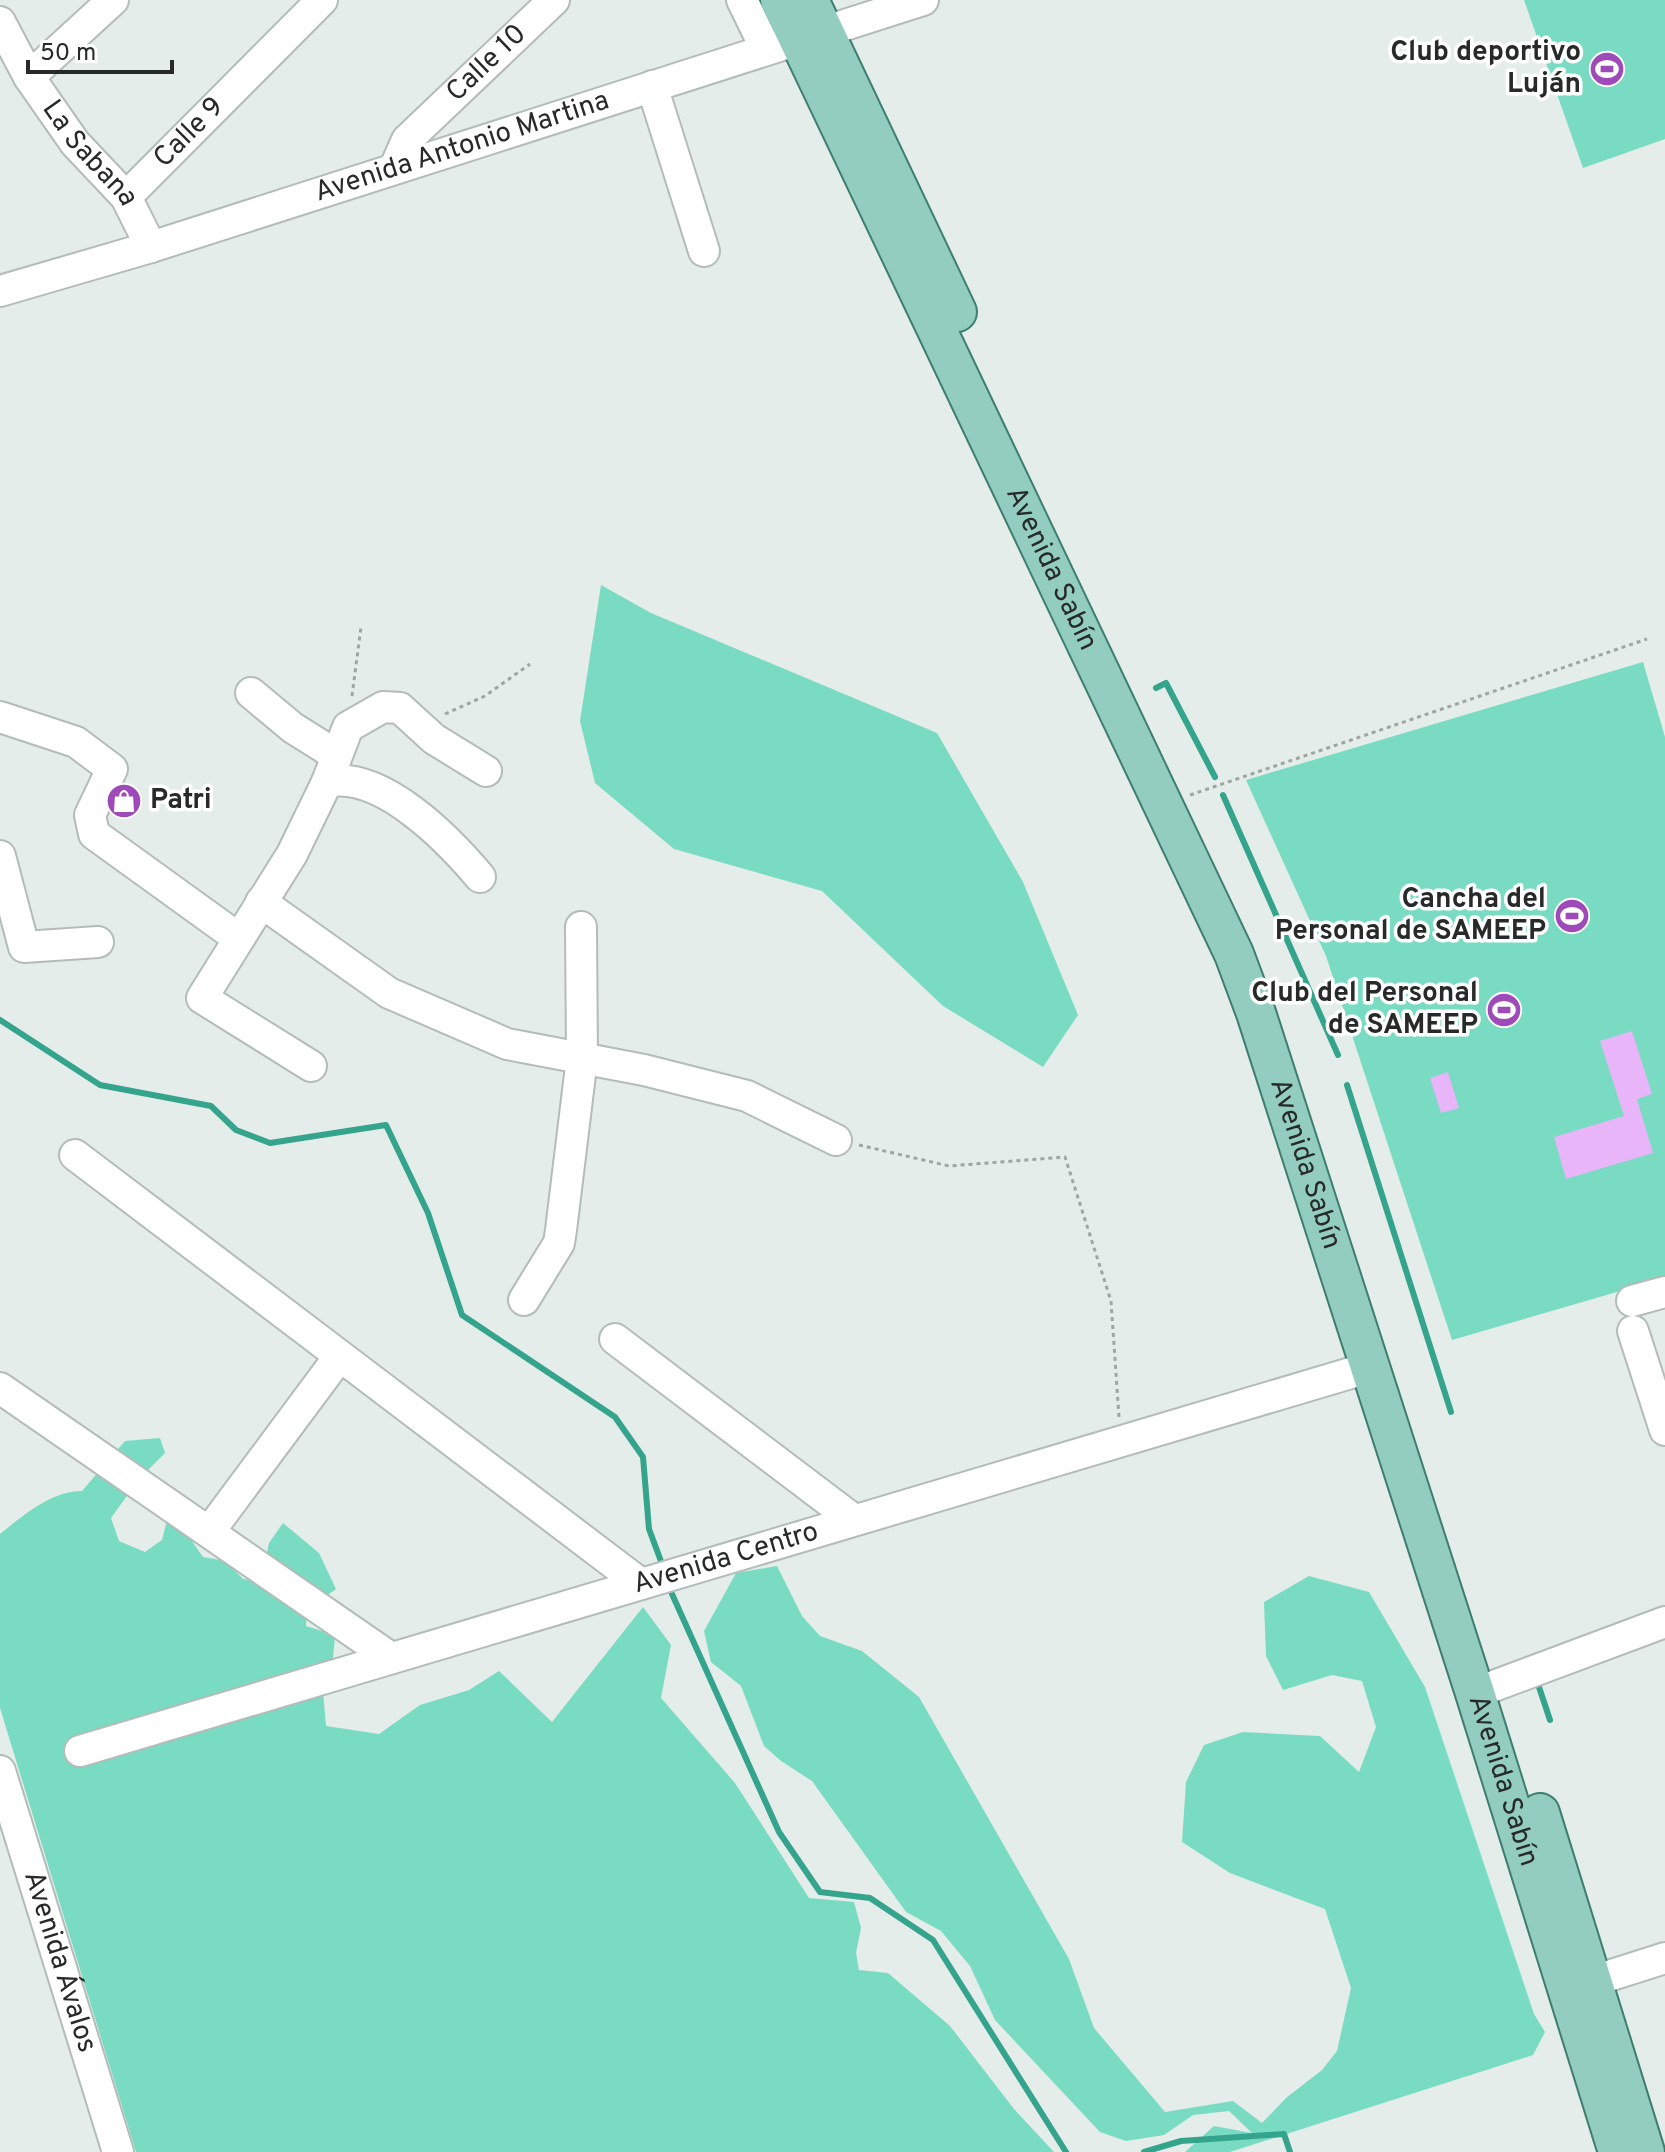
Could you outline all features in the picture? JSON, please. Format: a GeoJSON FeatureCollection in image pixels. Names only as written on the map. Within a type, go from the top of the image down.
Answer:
{"type":"FeatureCollection","features":[{"type":"Feature","properties":{"kind":"main road","name":"Avenida Sabín"},"geometry":{"type":"LineString","coordinates":[[780,0],[799,30],[1186,796],[1276,991],[1487,1688],[1618,2152]]}},
{"type":"Feature","properties":{"kind":"main road","name":"Avenida Sabín"},"geometry":{"type":"LineString","coordinates":[[799,30],[1234,954],[1371,1367],[1593,1981],[1645,2152]]}},
{"type":"Feature","properties":{"kind":"street"},"geometry":{"type":"LineString","coordinates":[[29,77],[113,0]]}},
{"type":"Feature","properties":{"kind":"street","name":"Calle 9"},"geometry":{"type":"LineString","coordinates":[[126,197],[322,0]]}},
{"type":"Feature","properties":{"kind":"street","name":"Calle 10"},"geometry":{"type":"LineString","coordinates":[[395,167],[407,140],[554,0]]}},
{"type":"Feature","properties":{"kind":"street","name":"Avenida Sabín"},"geometry":{"type":"LineString","coordinates":[[742,0],[799,30]]}},
{"type":"Feature","properties":{"kind":"street","name":"Avenida Antonio Martina"},"geometry":{"type":"LineString","coordinates":[[0,291],[151,247],[652,86],[799,30],[923,0]]}},
{"type":"Feature","properties":{"kind":"street","name":"La Sabana"},"geometry":{"type":"LineString","coordinates":[[0,22],[29,77],[75,143],[126,197],[151,247]]}},
{"type":"Feature","properties":{"kind":"street"},"geometry":{"type":"LineString","coordinates":[[652,86],[704,251]]}},
{"type":"Feature","properties":{"kind":"street"},"geometry":{"type":"LineString","coordinates":[[251,693],[293,728],[344,778],[408,806],[447,838],[480,877]]}},
{"type":"Feature","properties":{"kind":"street"},"geometry":{"type":"LineString","coordinates":[[311,1066],[202,998],[292,854],[348,727],[383,707],[400,708],[419,725],[486,771]]}},
{"type":"Feature","properties":{"kind":"street"},"geometry":{"type":"LineString","coordinates":[[0,717],[76,742],[112,769],[90,815],[94,834],[238,938]]}},
{"type":"Feature","properties":{"kind":"street"},"geometry":{"type":"LineString","coordinates":[[0,856],[24,947],[98,942]]}},
{"type":"Feature","properties":{"kind":"street"},"geometry":{"type":"LineString","coordinates":[[261,902],[389,993],[507,1044],[747,1096],[836,1140]]}},
{"type":"Feature","properties":{"kind":"street"},"geometry":{"type":"LineString","coordinates":[[524,1300],[559,1243],[582,1058],[581,927]]}},
{"type":"Feature","properties":{"kind":"street"},"geometry":{"type":"LineString","coordinates":[[75,1155],[641,1584]]}},
{"type":"Feature","properties":{"kind":"street"},"geometry":{"type":"LineString","coordinates":[[1632,1301],[1665,1292]]}},
{"type":"Feature","properties":{"kind":"street"},"geometry":{"type":"LineString","coordinates":[[1633,1331],[1665,1430]]}},
{"type":"Feature","properties":{"kind":"street"},"geometry":{"type":"LineString","coordinates":[[615,1339],[854,1520]]}},
{"type":"Feature","properties":{"kind":"street"},"geometry":{"type":"LineString","coordinates":[[209,1532],[339,1357]]}},
{"type":"Feature","properties":{"kind":"street","name":"Avenida Centro"},"geometry":{"type":"LineString","coordinates":[[80,1751],[1371,1367]]}},
{"type":"Feature","properties":{"kind":"street"},"geometry":{"type":"LineString","coordinates":[[0,1388],[391,1658]]}},
{"type":"Feature","properties":{"kind":"street"},"geometry":{"type":"LineString","coordinates":[[1487,1688],[1665,1622]]}},
{"type":"Feature","properties":{"kind":"street","name":"Avenida Ávalos"},"geometry":{"type":"LineString","coordinates":[[0,1771],[118,2152]]}},
{"type":"Feature","properties":{"kind":"street"},"geometry":{"type":"LineString","coordinates":[[1593,1981],[1665,1958]]}},
{"type":"Feature","properties":{"kind":"path"},"geometry":{"type":"LineString","coordinates":[[348,727],[361,627]]}},
{"type":"Feature","properties":{"kind":"path"},"geometry":{"type":"LineString","coordinates":[[1186,796],[1647,639]]}},
{"type":"Feature","properties":{"kind":"path"},"geometry":{"type":"LineString","coordinates":[[419,725],[485,696],[530,664]]}},
{"type":"Feature","properties":{"kind":"path"},"geometry":{"type":"LineString","coordinates":[[836,1140],[949,1166],[1065,1157],[1111,1301],[1120,1441]]}},
{"type":"Feature","properties":{"kind":"green space","name":"Club deportivo Luján"},"geometry":{"type":"Polygon","coordinates":[[[1524,0],[1665,0],[1665,139],[1583,168],[1524,0]]]}},
{"type":"Feature","properties":{"kind":"green space"},"geometry":{"type":"Polygon","coordinates":[[[601,585],[651,613],[937,733],[1023,882],[1078,1015],[1043,1067],[943,1006],[822,891],[674,849],[595,783],[580,721],[601,585]]]}},
{"type":"Feature","properties":{"kind":"green space","name":"Club del Personal de SAMEEP"},"geometry":{"type":"Polygon","coordinates":[[[1643,662],[1665,737],[1665,1278],[1452,1340],[1326,956],[1246,780],[1643,662]]]}},
{"type":"Feature","properties":{"kind":"green space"},"geometry":{"type":"Polygon","coordinates":[[[160,1438],[165,1453],[139,1479],[111,1518],[119,1541],[145,1552],[162,1540],[167,1520],[187,1534],[203,1557],[226,1561],[243,1579],[261,1581],[269,1543],[283,1523],[319,1553],[336,1589],[307,1610],[306,1626],[335,1635],[333,1659],[314,1667],[323,1691],[326,1726],[379,1734],[420,1705],[469,1690],[499,1671],[552,1722],[643,1607],[671,1645],[661,1698],[735,1783],[809,1898],[854,1902],[861,1928],[856,1953],[859,1970],[888,1973],[950,2026],[1014,2109],[1054,2152],[136,2152],[0,1708],[0,1534],[49,1500],[82,1491],[125,1441],[160,1438]]]}},
{"type":"Feature","properties":{"kind":"green space"},"geometry":{"type":"Polygon","coordinates":[[[777,1566],[802,1616],[820,1636],[862,1651],[919,1697],[1069,1959],[1094,2028],[1165,2112],[1233,2101],[1262,2123],[1286,2098],[1322,2070],[1337,2051],[1351,1988],[1325,1909],[1230,1873],[1182,1842],[1186,1782],[1204,1745],[1243,1732],[1320,1736],[1359,1772],[1376,1727],[1362,1681],[1332,1675],[1283,1690],[1266,1656],[1264,1602],[1309,1576],[1369,1592],[1425,1687],[1534,2014],[1545,2032],[1533,2055],[1230,2152],[1185,2152],[1214,2126],[1252,2133],[1229,2111],[1193,2115],[1164,2135],[1126,2141],[1100,2132],[995,2020],[970,1966],[941,1931],[906,1912],[812,1781],[764,1746],[741,1686],[711,1662],[704,1631],[736,1573],[777,1566]]]}},
{"type":"Feature","properties":{"kind":"building"},"geometry":{"type":"Polygon","coordinates":[[[1632,1031],[1652,1094],[1637,1099],[1653,1153],[1566,1179],[1554,1137],[1624,1116],[1600,1041],[1632,1031]]]}},
{"type":"Feature","properties":{"kind":"building"},"geometry":{"type":"Polygon","coordinates":[[[1448,1072],[1459,1108],[1441,1113],[1430,1078],[1448,1072]]]}},
{"type":"Feature","properties":{"kind":"waterway"},"geometry":{"type":"LineString","coordinates":[[1156,688],[1166,683],[1215,777]]}},
{"type":"Feature","properties":{"kind":"waterway"},"geometry":{"type":"LineString","coordinates":[[1223,795],[1338,1055]]}},
{"type":"Feature","properties":{"kind":"waterway"},"geometry":{"type":"LineString","coordinates":[[0,1020],[100,1085],[211,1106],[236,1130],[270,1143],[386,1125],[428,1213],[462,1315],[615,1417],[643,1457],[649,1529],[662,1564]]}},
{"type":"Feature","properties":{"kind":"waterway"},"geometry":{"type":"LineString","coordinates":[[1347,1085],[1451,1412]]}},
{"type":"Feature","properties":{"kind":"waterway"},"geometry":{"type":"LineString","coordinates":[[672,1594],[779,1832],[820,1892],[870,1898],[933,1940],[1066,2152]]}},
{"type":"Feature","properties":{"kind":"waterway"},"geometry":{"type":"LineString","coordinates":[[1536,1678],[1550,1720]]}},
{"type":"Feature","properties":{"kind":"waterway"},"geometry":{"type":"LineString","coordinates":[[1144,2152],[1181,2141],[1284,2134],[1290,2152]]}},
{"type":"Feature","properties":{"kind":"place","name":"Club deportivo Luján"},"geometry":{"type":"Point","coordinates":[1607,69]}},
{"type":"Feature","properties":{"kind":"place","name":"Patri"},"geometry":{"type":"Point","coordinates":[124,801]}},
{"type":"Feature","properties":{"kind":"place","name":"Cancha del Personal de SAMEEP"},"geometry":{"type":"Point","coordinates":[1572,916]}},
{"type":"Feature","properties":{"kind":"place","name":"Club del Personal de SAMEEP"},"geometry":{"type":"Point","coordinates":[1504,1010]}}]}
